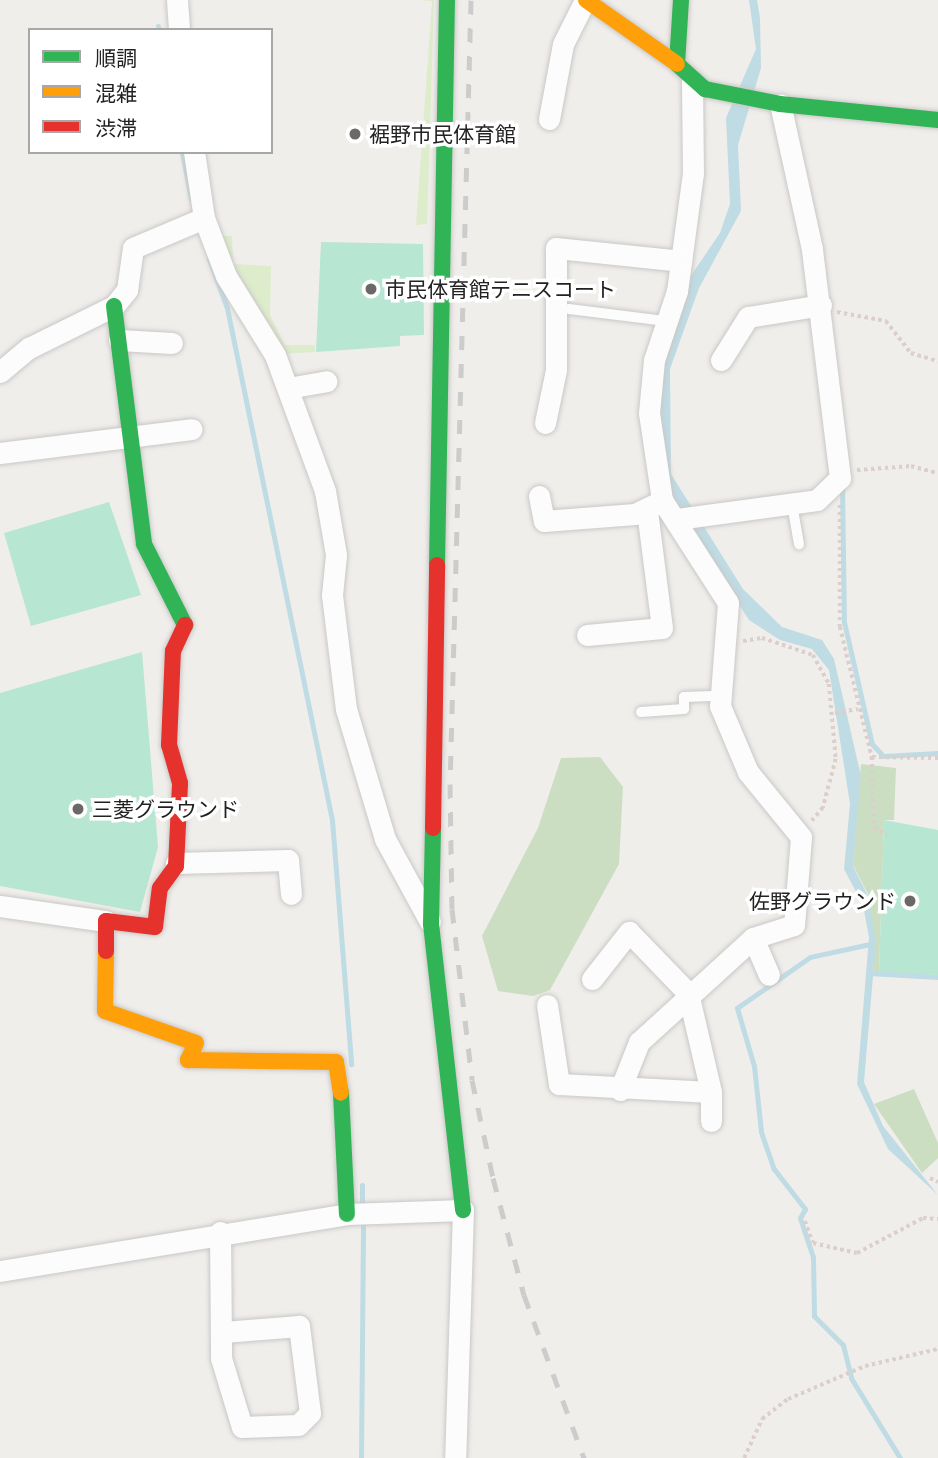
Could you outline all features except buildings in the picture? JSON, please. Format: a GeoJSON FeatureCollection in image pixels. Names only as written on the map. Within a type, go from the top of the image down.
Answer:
{"type":"FeatureCollection","features":[{"type":"Feature","properties":{"kind":"street"},"geometry":{"type":"LineString","coordinates":[[177,0],[179,28]]}},
{"type":"Feature","properties":{"kind":"street"},"geometry":{"type":"LineString","coordinates":[[447,0],[431,924],[463,1210],[455,1458]]}},
{"type":"Feature","properties":{"kind":"street"},"geometry":{"type":"LineString","coordinates":[[549,119],[563,44],[586,0],[677,64],[692,82],[719,95],[938,120]]}},
{"type":"Feature","properties":{"kind":"street"},"geometry":{"type":"LineString","coordinates":[[677,64],[681,0]]}},
{"type":"Feature","properties":{"kind":"street"},"geometry":{"type":"LineString","coordinates":[[587,635],[662,628],[662,440],[654,359],[681,261],[693,173],[692,82]]}},
{"type":"Feature","properties":{"kind":"street"},"geometry":{"type":"LineString","coordinates":[[677,519],[825,496],[839,477],[821,309],[773,103]]}},
{"type":"Feature","properties":{"kind":"street"},"geometry":{"type":"LineString","coordinates":[[194,154],[204,218],[226,275],[288,388],[325,491],[336,555],[331,594],[346,709],[363,775],[385,839],[431,924]]}},
{"type":"Feature","properties":{"kind":"street"},"geometry":{"type":"LineString","coordinates":[[0,372],[29,348],[114,306],[127,290],[133,248],[204,218]]}},
{"type":"Feature","properties":{"kind":"street"},"geometry":{"type":"LineString","coordinates":[[545,423],[556,370],[556,248],[681,261]]}},
{"type":"Feature","properties":{"kind":"street"},"geometry":{"type":"LineString","coordinates":[[0,906],[155,927],[160,888],[176,863],[180,783],[169,745],[173,651],[187,620],[144,544],[114,306]]}},
{"type":"Feature","properties":{"kind":"street"},"geometry":{"type":"LineString","coordinates":[[721,359],[748,317],[821,309]]}},
{"type":"Feature","properties":{"kind":"street"},"geometry":{"type":"LineString","coordinates":[[119,340],[172,343]]}},
{"type":"Feature","properties":{"kind":"street"},"geometry":{"type":"LineString","coordinates":[[288,388],[326,381]]}},
{"type":"Feature","properties":{"kind":"street"},"geometry":{"type":"LineString","coordinates":[[0,453],[130,432],[192,429]]}},
{"type":"Feature","properties":{"kind":"street"},"geometry":{"type":"LineString","coordinates":[[539,496],[544,521],[661,493]]}},
{"type":"Feature","properties":{"kind":"street"},"geometry":{"type":"LineString","coordinates":[[620,1090],[639,1042],[688,993],[753,938],[794,925],[798,830],[748,772],[719,696],[729,603],[661,493]]}},
{"type":"Feature","properties":{"kind":"street"},"geometry":{"type":"LineString","coordinates":[[176,863],[288,860],[291,894]]}},
{"type":"Feature","properties":{"kind":"street"},"geometry":{"type":"LineString","coordinates":[[106,922],[105,1011],[196,1043],[188,1060],[336,1062],[348,1135],[347,1214]]}},
{"type":"Feature","properties":{"kind":"street"},"geometry":{"type":"LineString","coordinates":[[592,979],[629,932],[688,993],[711,1092],[711,1121]]}},
{"type":"Feature","properties":{"kind":"street"},"geometry":{"type":"LineString","coordinates":[[753,938],[769,975]]}},
{"type":"Feature","properties":{"kind":"street"},"geometry":{"type":"LineString","coordinates":[[547,1005],[559,1084],[620,1090],[711,1092]]}},
{"type":"Feature","properties":{"kind":"street"},"geometry":{"type":"LineString","coordinates":[[0,1271],[220,1232],[347,1214],[463,1210]]}},
{"type":"Feature","properties":{"kind":"street"},"geometry":{"type":"LineString","coordinates":[[220,1232],[223,1332],[221,1358],[242,1427],[298,1426],[310,1413],[299,1326],[223,1332]]}},
{"type":"Feature","properties":{"kind":"lane"},"geometry":{"type":"LineString","coordinates":[[569,309],[666,321]]}},
{"type":"Feature","properties":{"kind":"lane"},"geometry":{"type":"LineString","coordinates":[[792,503],[799,544]]}},
{"type":"Feature","properties":{"kind":"lane"},"geometry":{"type":"LineString","coordinates":[[641,712],[684,709],[684,697],[719,696]]}},
{"type":"Feature","properties":{"kind":"path"},"geometry":{"type":"LineString","coordinates":[[821,309],[857,311],[881,318],[911,353],[938,361]]}},
{"type":"Feature","properties":{"kind":"path"},"geometry":{"type":"LineString","coordinates":[[887,835],[874,828],[873,757],[858,709],[840,627],[839,477],[911,466],[938,473]]}},
{"type":"Feature","properties":{"kind":"path"},"geometry":{"type":"LineString","coordinates":[[726,644],[762,638],[813,655],[829,684],[835,713],[836,759],[823,808],[798,830]]}},
{"type":"Feature","properties":{"kind":"path"},"geometry":{"type":"LineString","coordinates":[[835,713],[858,709]]}},
{"type":"Feature","properties":{"kind":"path"},"geometry":{"type":"LineString","coordinates":[[873,757],[938,758]]}},
{"type":"Feature","properties":{"kind":"path"},"geometry":{"type":"LineString","coordinates":[[930,1178],[938,1182]]}},
{"type":"Feature","properties":{"kind":"path"},"geometry":{"type":"LineString","coordinates":[[805,1221],[813,1244],[857,1253],[923,1218],[938,1219]]}},
{"type":"Feature","properties":{"kind":"path"},"geometry":{"type":"LineString","coordinates":[[744,1458],[762,1419],[788,1399],[858,1368],[938,1349]]}},
{"type":"Feature","properties":{"kind":"green space"},"geometry":{"type":"Polygon","coordinates":[[[420,0],[434,0],[427,224],[416,225],[432,1],[420,0]]]}},
{"type":"Feature","properties":{"kind":"green space"},"geometry":{"type":"Polygon","coordinates":[[[213,236],[232,236],[233,264],[271,266],[270,315],[285,345],[315,345],[315,352],[279,354],[213,236]]]}},
{"type":"Feature","properties":{"kind":"green space","name":"市民体育館テニスコート"},"geometry":{"type":"Polygon","coordinates":[[[321,242],[423,244],[424,335],[400,336],[400,346],[316,352],[321,242]]]}},
{"type":"Feature","properties":{"kind":"green space"},"geometry":{"type":"Polygon","coordinates":[[[109,502],[141,595],[31,626],[4,533],[109,502]]]}},
{"type":"Feature","properties":{"kind":"green space","name":"三菱グラウンド"},"geometry":{"type":"Polygon","coordinates":[[[142,652],[158,847],[140,912],[0,886],[0,693],[142,652]]]}},
{"type":"Feature","properties":{"kind":"green space"},"geometry":{"type":"Polygon","coordinates":[[[600,757],[623,787],[619,864],[550,990],[533,996],[498,991],[482,936],[538,828],[561,758],[600,757]]]}},
{"type":"Feature","properties":{"kind":"green space"},"geometry":{"type":"Polygon","coordinates":[[[861,764],[896,768],[894,820],[884,820],[879,973],[874,973],[869,896],[853,865],[861,764]]]}},
{"type":"Feature","properties":{"kind":"green space","name":"佐野グラウンド"},"geometry":{"type":"Polygon","coordinates":[[[884,820],[938,830],[938,975],[879,973],[884,820]]]}},
{"type":"Feature","properties":{"kind":"green space"},"geometry":{"type":"Polygon","coordinates":[[[914,1089],[938,1143],[938,1158],[922,1173],[874,1104],[914,1089]]]}},
{"type":"Feature","properties":{"kind":"water"},"geometry":{"type":"Polygon","coordinates":[[[749,0],[757,0],[761,68],[738,145],[741,211],[699,288],[670,369],[671,474],[743,589],[782,627],[822,640],[834,659],[861,776],[853,866],[868,896],[876,941],[864,1082],[883,1126],[938,1195],[888,1149],[857,1084],[869,937],[863,905],[844,869],[850,804],[829,670],[812,649],[780,640],[749,620],[667,495],[656,381],[688,280],[720,233],[730,204],[726,118],[756,49],[749,0]]]}},
{"type":"Feature","properties":{"kind":"waterway"},"geometry":{"type":"LineString","coordinates":[[182,154],[191,199]]}},
{"type":"Feature","properties":{"kind":"waterway"},"geometry":{"type":"LineString","coordinates":[[209,259],[227,308],[332,820],[351,1064]]}},
{"type":"Feature","properties":{"kind":"waterway"},"geometry":{"type":"LineString","coordinates":[[842,484],[844,622],[872,744],[883,756],[938,753]]}},
{"type":"Feature","properties":{"kind":"waterway"},"geometry":{"type":"LineString","coordinates":[[870,944],[810,957],[737,1008],[754,1066],[761,1132],[774,1169],[805,1209],[800,1218],[813,1257],[814,1316],[843,1345],[851,1378],[900,1458]]}},
{"type":"Feature","properties":{"kind":"waterway"},"geometry":{"type":"LineString","coordinates":[[869,973],[938,977]]}},
{"type":"Feature","properties":{"kind":"waterway"},"geometry":{"type":"LineString","coordinates":[[362,1185],[362,1203]]}},
{"type":"Feature","properties":{"kind":"waterway"},"geometry":{"type":"LineString","coordinates":[[361,1458],[363,1221]]}},
{"type":"Feature","properties":{"kind":"railway"},"geometry":{"type":"LineString","coordinates":[[471,0],[450,784],[452,909],[472,1080],[493,1178],[524,1295],[584,1458]]}},
{"type":"Feature","properties":{"kind":"traffic: fast"},"geometry":{"type":"LineString","coordinates":[[437,565],[447,0]]}},
{"type":"Feature","properties":{"kind":"traffic: fast"},"geometry":{"type":"LineString","coordinates":[[681,0],[677,64],[705,89],[780,104],[938,120]]}},
{"type":"Feature","properties":{"kind":"traffic: fast"},"geometry":{"type":"LineString","coordinates":[[114,306],[144,544],[185,625]]}},
{"type":"Feature","properties":{"kind":"traffic: fast"},"geometry":{"type":"LineString","coordinates":[[433,828],[431,924],[463,1210]]}},
{"type":"Feature","properties":{"kind":"traffic: fast"},"geometry":{"type":"LineString","coordinates":[[341,1093],[347,1214]]}},
{"type":"Feature","properties":{"kind":"traffic: slow"},"geometry":{"type":"LineString","coordinates":[[586,0],[677,64]]}},
{"type":"Feature","properties":{"kind":"traffic: slow"},"geometry":{"type":"LineString","coordinates":[[106,951],[105,1011],[196,1043],[188,1060],[336,1062],[341,1093]]}},
{"type":"Feature","properties":{"kind":"traffic: jam"},"geometry":{"type":"LineString","coordinates":[[433,828],[437,565]]}},
{"type":"Feature","properties":{"kind":"traffic: jam"},"geometry":{"type":"LineString","coordinates":[[106,951],[106,921],[155,927],[160,888],[176,866],[180,783],[169,745],[173,651],[185,625]]}},
{"type":"Feature","properties":{"kind":"place","name":"裾野市民体育館"},"geometry":{"type":"Point","coordinates":[355,134]}},
{"type":"Feature","properties":{"kind":"place","name":"市民体育館テニスコート"},"geometry":{"type":"Point","coordinates":[371,289]}},
{"type":"Feature","properties":{"kind":"place","name":"三菱グラウンド"},"geometry":{"type":"Point","coordinates":[78,809]}},
{"type":"Feature","properties":{"kind":"place","name":"佐野グラウンド"},"geometry":{"type":"Point","coordinates":[910,901]}}]}
